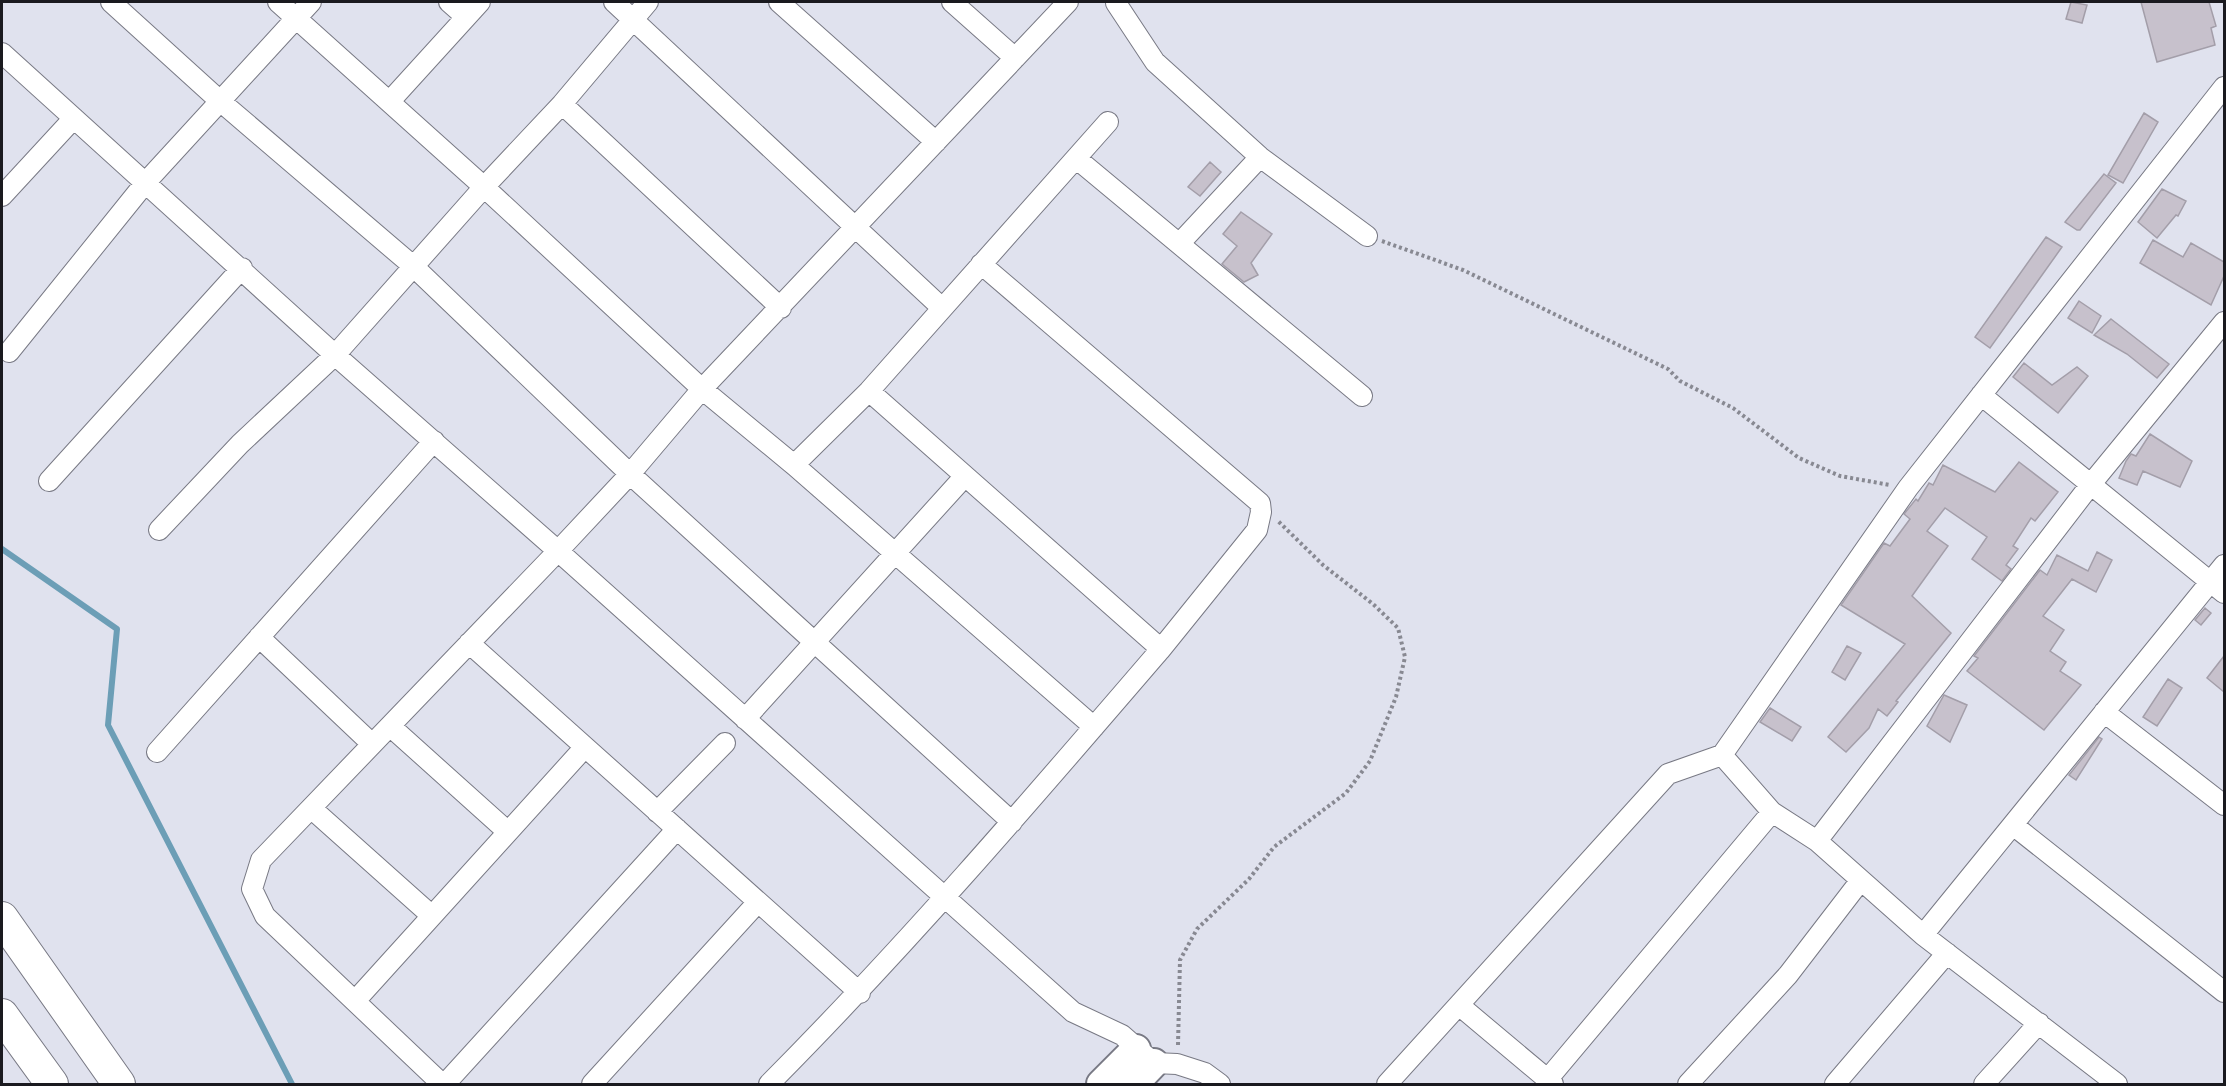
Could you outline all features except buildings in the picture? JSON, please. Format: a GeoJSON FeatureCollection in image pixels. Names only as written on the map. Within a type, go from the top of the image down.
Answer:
{"type":"FeatureCollection","features":[{"type":"Feature","properties":{"kind":"main road"},"geometry":{"type":"LineString","coordinates":[[2,918],[119,1084]]}},
{"type":"Feature","properties":{"kind":"main road"},"geometry":{"type":"LineString","coordinates":[[2,1015],[52,1084]]}},
{"type":"Feature","properties":{"kind":"street"},"geometry":{"type":"LineString","coordinates":[[111,2],[220,101],[413,266],[630,474],[1012,822]]}},
{"type":"Feature","properties":{"kind":"street"},"geometry":{"type":"LineString","coordinates":[[278,2],[390,101],[702,389],[794,465],[1094,727]]}},
{"type":"Feature","properties":{"kind":"street"},"geometry":{"type":"LineString","coordinates":[[9,352],[146,182],[311,2]]}},
{"type":"Feature","properties":{"kind":"street"},"geometry":{"type":"LineString","coordinates":[[449,2],[466,17]]}},
{"type":"Feature","properties":{"kind":"street"},"geometry":{"type":"LineString","coordinates":[[390,101],[480,2]]}},
{"type":"Feature","properties":{"kind":"street"},"geometry":{"type":"LineString","coordinates":[[614,2],[942,308]]}},
{"type":"Feature","properties":{"kind":"street"},"geometry":{"type":"LineString","coordinates":[[159,530],[240,444],[335,355],[484,187],[562,104],[648,2]]}},
{"type":"Feature","properties":{"kind":"street"},"geometry":{"type":"LineString","coordinates":[[779,2],[936,142]]}},
{"type":"Feature","properties":{"kind":"street"},"geometry":{"type":"LineString","coordinates":[[952,2],[1015,58]]}},
{"type":"Feature","properties":{"kind":"street"},"geometry":{"type":"LineString","coordinates":[[677,829],[444,1084],[265,916],[252,889],[261,861],[630,474],[702,389],[1068,2]]}},
{"type":"Feature","properties":{"kind":"street"},"geometry":{"type":"LineString","coordinates":[[1116,2],[1155,62],[1260,157],[1367,236]]}},
{"type":"Feature","properties":{"kind":"street"},"geometry":{"type":"LineString","coordinates":[[2,53],[242,268],[335,355],[558,550],[1073,1012],[1122,1035],[1156,1059],[1205,1073],[1220,1084]]}},
{"type":"Feature","properties":{"kind":"street"},"geometry":{"type":"LineString","coordinates":[[1389,1084],[1668,774],[1722,755],[1908,489],[2224,87]]}},
{"type":"Feature","properties":{"kind":"street"},"geometry":{"type":"LineString","coordinates":[[562,104],[781,308]]}},
{"type":"Feature","properties":{"kind":"street"},"geometry":{"type":"LineString","coordinates":[[2,196],[74,118]]}},
{"type":"Feature","properties":{"kind":"street"},"geometry":{"type":"LineString","coordinates":[[794,465],[869,391],[1108,122]]}},
{"type":"Feature","properties":{"kind":"street"},"geometry":{"type":"LineString","coordinates":[[1179,244],[1260,157]]}},
{"type":"Feature","properties":{"kind":"street"},"geometry":{"type":"LineString","coordinates":[[1077,159],[1362,396]]}},
{"type":"Feature","properties":{"kind":"street"},"geometry":{"type":"LineString","coordinates":[[769,1084],[860,993],[1012,822],[1161,649],[1257,530],[1261,512],[1260,503],[981,264]]}},
{"type":"Feature","properties":{"kind":"street"},"geometry":{"type":"LineString","coordinates":[[50,481],[242,268]]}},
{"type":"Feature","properties":{"kind":"street"},"geometry":{"type":"LineString","coordinates":[[1817,841],[2091,484],[2224,322]]}},
{"type":"Feature","properties":{"kind":"street"},"geometry":{"type":"LineString","coordinates":[[869,391],[1161,649]]}},
{"type":"Feature","properties":{"kind":"street"},"geometry":{"type":"LineString","coordinates":[[1982,395],[2218,588]]}},
{"type":"Feature","properties":{"kind":"street"},"geometry":{"type":"LineString","coordinates":[[157,752],[434,441]]}},
{"type":"Feature","properties":{"kind":"street"},"geometry":{"type":"LineString","coordinates":[[745,719],[965,476]]}},
{"type":"Feature","properties":{"kind":"street"},"geometry":{"type":"LineString","coordinates":[[1923,935],[2104,712],[2218,588],[2224,565]]}},
{"type":"Feature","properties":{"kind":"street"},"geometry":{"type":"LineString","coordinates":[[259,637],[372,744]]}},
{"type":"Feature","properties":{"kind":"street"},"geometry":{"type":"LineString","coordinates":[[469,643],[860,993]]}},
{"type":"Feature","properties":{"kind":"street"},"geometry":{"type":"LineString","coordinates":[[2104,712],[2224,805]]}},
{"type":"Feature","properties":{"kind":"street"},"geometry":{"type":"LineString","coordinates":[[390,726],[508,832]]}},
{"type":"Feature","properties":{"kind":"street"},"geometry":{"type":"LineString","coordinates":[[657,812],[724,743]]}},
{"type":"Feature","properties":{"kind":"street"},"geometry":{"type":"LineString","coordinates":[[355,1001],[585,747]]}},
{"type":"Feature","properties":{"kind":"street"},"geometry":{"type":"LineString","coordinates":[[1722,755],[1772,812],[1817,841],[1923,935],[2117,1084]]}},
{"type":"Feature","properties":{"kind":"street"},"geometry":{"type":"LineString","coordinates":[[311,808],[432,916]]}},
{"type":"Feature","properties":{"kind":"street"},"geometry":{"type":"LineString","coordinates":[[1460,1006],[1550,1082],[1772,812]]}},
{"type":"Feature","properties":{"kind":"street"},"geometry":{"type":"LineString","coordinates":[[2013,825],[2224,992]]}},
{"type":"Feature","properties":{"kind":"street"},"geometry":{"type":"LineString","coordinates":[[1688,1084],[1788,975],[1861,880]]}},
{"type":"Feature","properties":{"kind":"street"},"geometry":{"type":"LineString","coordinates":[[592,1084],[758,902]]}},
{"type":"Feature","properties":{"kind":"street"},"geometry":{"type":"LineString","coordinates":[[1835,1084],[1947,953]]}},
{"type":"Feature","properties":{"kind":"street"},"geometry":{"type":"LineString","coordinates":[[1984,1084],[2040,1023]]}},
{"type":"Feature","properties":{"kind":"street"},"geometry":{"type":"LineString","coordinates":[[1101,1084],[1156,1059]]}},
{"type":"Feature","properties":{"kind":"street"},"geometry":{"type":"LineString","coordinates":[[1134,1084],[1156,1059]]}},
{"type":"Feature","properties":{"kind":"path"},"geometry":{"type":"LineString","coordinates":[[1367,236],[1463,270],[1668,369],[1680,381],[1733,408],[1799,458],[1840,476],[1908,489]]}},
{"type":"Feature","properties":{"kind":"path"},"geometry":{"type":"LineString","coordinates":[[1156,1059],[1180,960],[1197,929],[1249,879],[1274,847],[1346,794],[1370,761],[1396,697],[1405,657],[1398,628],[1323,565],[1260,503]]}},
{"type":"Feature","properties":{"kind":"waterway"},"geometry":{"type":"LineString","coordinates":[[2,549],[117,629],[108,725],[292,1084]]}}]}
